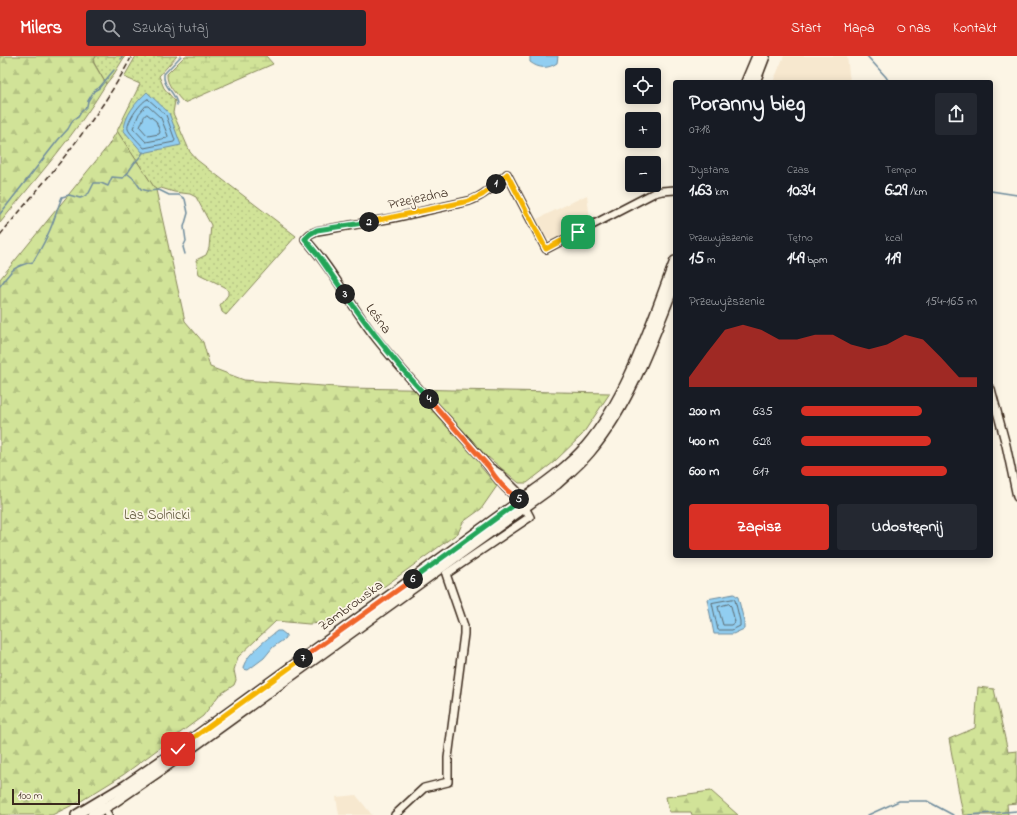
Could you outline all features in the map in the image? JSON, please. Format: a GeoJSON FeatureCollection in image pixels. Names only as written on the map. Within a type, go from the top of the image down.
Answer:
{"type":"FeatureCollection","features":[{"type":"Feature","properties":{"kind":"main road"},"geometry":{"type":"LineString","coordinates":[[747,80],[757,56]]}},
{"type":"Feature","properties":{"kind":"main road"},"geometry":{"type":"LineString","coordinates":[[756,80],[765,56]]}},
{"type":"Feature","properties":{"kind":"main road"},"geometry":{"type":"LineString","coordinates":[[623,395],[673,266]]}},
{"type":"Feature","properties":{"kind":"main road"},"geometry":{"type":"LineString","coordinates":[[623,395],[643,360],[673,288]]}},
{"type":"Feature","properties":{"kind":"main road","name":"Zambrowska"},"geometry":{"type":"LineString","coordinates":[[92,815],[104,808],[126,785],[523,504],[577,455],[623,395]]}},
{"type":"Feature","properties":{"kind":"main road","name":"Zambrowska"},"geometry":{"type":"LineString","coordinates":[[76,815],[104,808]]}},
{"type":"Feature","properties":{"kind":"street","name":"Przejezdna"},"geometry":{"type":"LineString","coordinates":[[305,239],[317,230],[388,219],[469,201],[488,191],[507,174],[546,249],[654,193],[673,190]]}},
{"type":"Feature","properties":{"kind":"street","name":"Leśna"},"geometry":{"type":"LineString","coordinates":[[305,239],[318,255],[372,334],[408,377],[449,420],[488,466],[514,486],[530,517],[446,574],[464,626],[448,758],[448,782],[424,788],[395,815]]}},
{"type":"Feature","properties":{"kind":"street"},"geometry":{"type":"LineString","coordinates":[[993,396],[1004,437],[1017,497]]}},
{"type":"Feature","properties":{"kind":"shaded area"},"geometry":{"type":"Polygon","coordinates":[[[784,56],[847,56],[850,80],[774,80],[784,56]]]}},
{"type":"Feature","properties":{"kind":"shaded area"},"geometry":{"type":"Polygon","coordinates":[[[587,195],[590,220],[552,240],[547,239],[537,219],[587,195]]]}},
{"type":"Feature","properties":{"kind":"shaded area"},"geometry":{"type":"Polygon","coordinates":[[[356,795],[372,815],[339,815],[336,797],[356,795]]]}},
{"type":"Feature","properties":{"kind":"green space"},"geometry":{"type":"Polygon","coordinates":[[[0,56],[96,56],[93,62],[106,84],[69,138],[0,223],[0,56]]]}},
{"type":"Feature","properties":{"kind":"green space"},"geometry":{"type":"Polygon","coordinates":[[[96,56],[125,56],[106,84],[93,61],[96,56]]]}},
{"type":"Feature","properties":{"kind":"green space"},"geometry":{"type":"Polygon","coordinates":[[[136,56],[177,56],[159,76],[164,88],[175,101],[173,113],[190,152],[197,160],[296,236],[226,315],[222,312],[220,305],[228,295],[228,291],[225,287],[199,274],[196,260],[206,255],[209,248],[211,225],[196,197],[190,194],[174,192],[161,188],[156,190],[117,131],[140,84],[124,77],[136,56]]]}},
{"type":"Feature","properties":{"kind":"green space"},"geometry":{"type":"Polygon","coordinates":[[[185,56],[266,56],[273,64],[184,103],[170,86],[167,74],[185,56]]]}},
{"type":"Feature","properties":{"kind":"green space","name":"Las Solnicki"},"geometry":{"type":"Polygon","coordinates":[[[117,131],[156,190],[185,321],[203,342],[210,367],[244,380],[349,388],[610,393],[582,435],[554,462],[527,483],[519,483],[488,457],[480,466],[497,486],[481,509],[463,522],[458,533],[335,622],[309,624],[276,621],[238,657],[234,670],[236,680],[234,685],[219,695],[203,716],[123,775],[81,801],[52,815],[0,815],[0,279],[108,146],[117,131]]]}},
{"type":"Feature","properties":{"kind":"green space"},"geometry":{"type":"Polygon","coordinates":[[[978,687],[994,689],[1008,752],[1017,751],[1017,803],[1007,804],[1008,815],[963,815],[949,739],[975,728],[978,687]]]}},
{"type":"Feature","properties":{"kind":"green space"},"geometry":{"type":"Polygon","coordinates":[[[711,791],[738,815],[692,815],[691,812],[669,812],[666,797],[711,791]]]}},
{"type":"Feature","properties":{"kind":"water"},"geometry":{"type":"Polygon","coordinates":[[[530,56],[558,56],[557,63],[550,66],[540,67],[530,62],[530,56]]]}},
{"type":"Feature","properties":{"kind":"water"},"geometry":{"type":"Polygon","coordinates":[[[147,92],[169,113],[181,145],[143,153],[124,131],[128,115],[147,92]]]}},
{"type":"Feature","properties":{"kind":"water"},"geometry":{"type":"Polygon","coordinates":[[[734,594],[738,597],[744,621],[744,629],[733,634],[714,634],[707,599],[734,594]]]}},
{"type":"Feature","properties":{"kind":"water"},"geometry":{"type":"Polygon","coordinates":[[[277,631],[281,631],[286,635],[286,638],[273,647],[264,658],[248,670],[243,669],[244,664],[252,653],[277,631]]]}},
{"type":"Feature","properties":{"kind":"waterway"},"geometry":{"type":"LineString","coordinates":[[177,105],[175,97],[165,83],[164,74],[181,56]]}},
{"type":"Feature","properties":{"kind":"waterway"},"geometry":{"type":"LineString","coordinates":[[867,56],[888,80]]}},
{"type":"Feature","properties":{"kind":"waterway"},"geometry":{"type":"LineString","coordinates":[[0,214],[68,129],[73,120],[78,117],[87,106],[88,101],[94,91],[99,88],[114,70]]}},
{"type":"Feature","properties":{"kind":"waterway"},"geometry":{"type":"LineString","coordinates":[[0,286],[7,276],[17,267],[33,262],[43,245],[62,197],[69,195],[80,198],[89,193],[94,183],[101,183],[108,186],[112,177],[123,178],[143,152]]}},
{"type":"Feature","properties":{"kind":"waterway"},"geometry":{"type":"LineString","coordinates":[[128,174],[141,189],[148,191],[159,190],[169,195],[179,195],[185,199],[188,213],[184,227],[186,241],[183,247],[185,254]]}},
{"type":"Feature","properties":{"kind":"waterway"},"geometry":{"type":"LineString","coordinates":[[993,191],[1017,195]]}},
{"type":"Feature","properties":{"kind":"waterway"},"geometry":{"type":"LineString","coordinates":[[868,815],[899,801],[927,801],[953,815]]}},
{"type":"Feature","properties":{"kind":"waterway"},"geometry":{"type":"LineString","coordinates":[[969,815],[1017,811]]}},
{"type":"Feature","properties":{"kind":"railway"},"geometry":{"type":"LineString","coordinates":[[0,235],[87,127],[103,104],[132,56]]}},
{"type":"Feature","properties":{"kind":"route"},"geometry":{"type":"LineString","coordinates":[[178,749],[521,500],[511,495],[449,420],[408,377],[372,334],[323,262],[305,239],[312,232],[317,230],[393,218],[469,201],[488,191],[507,174],[546,249],[578,232]]}}]}
